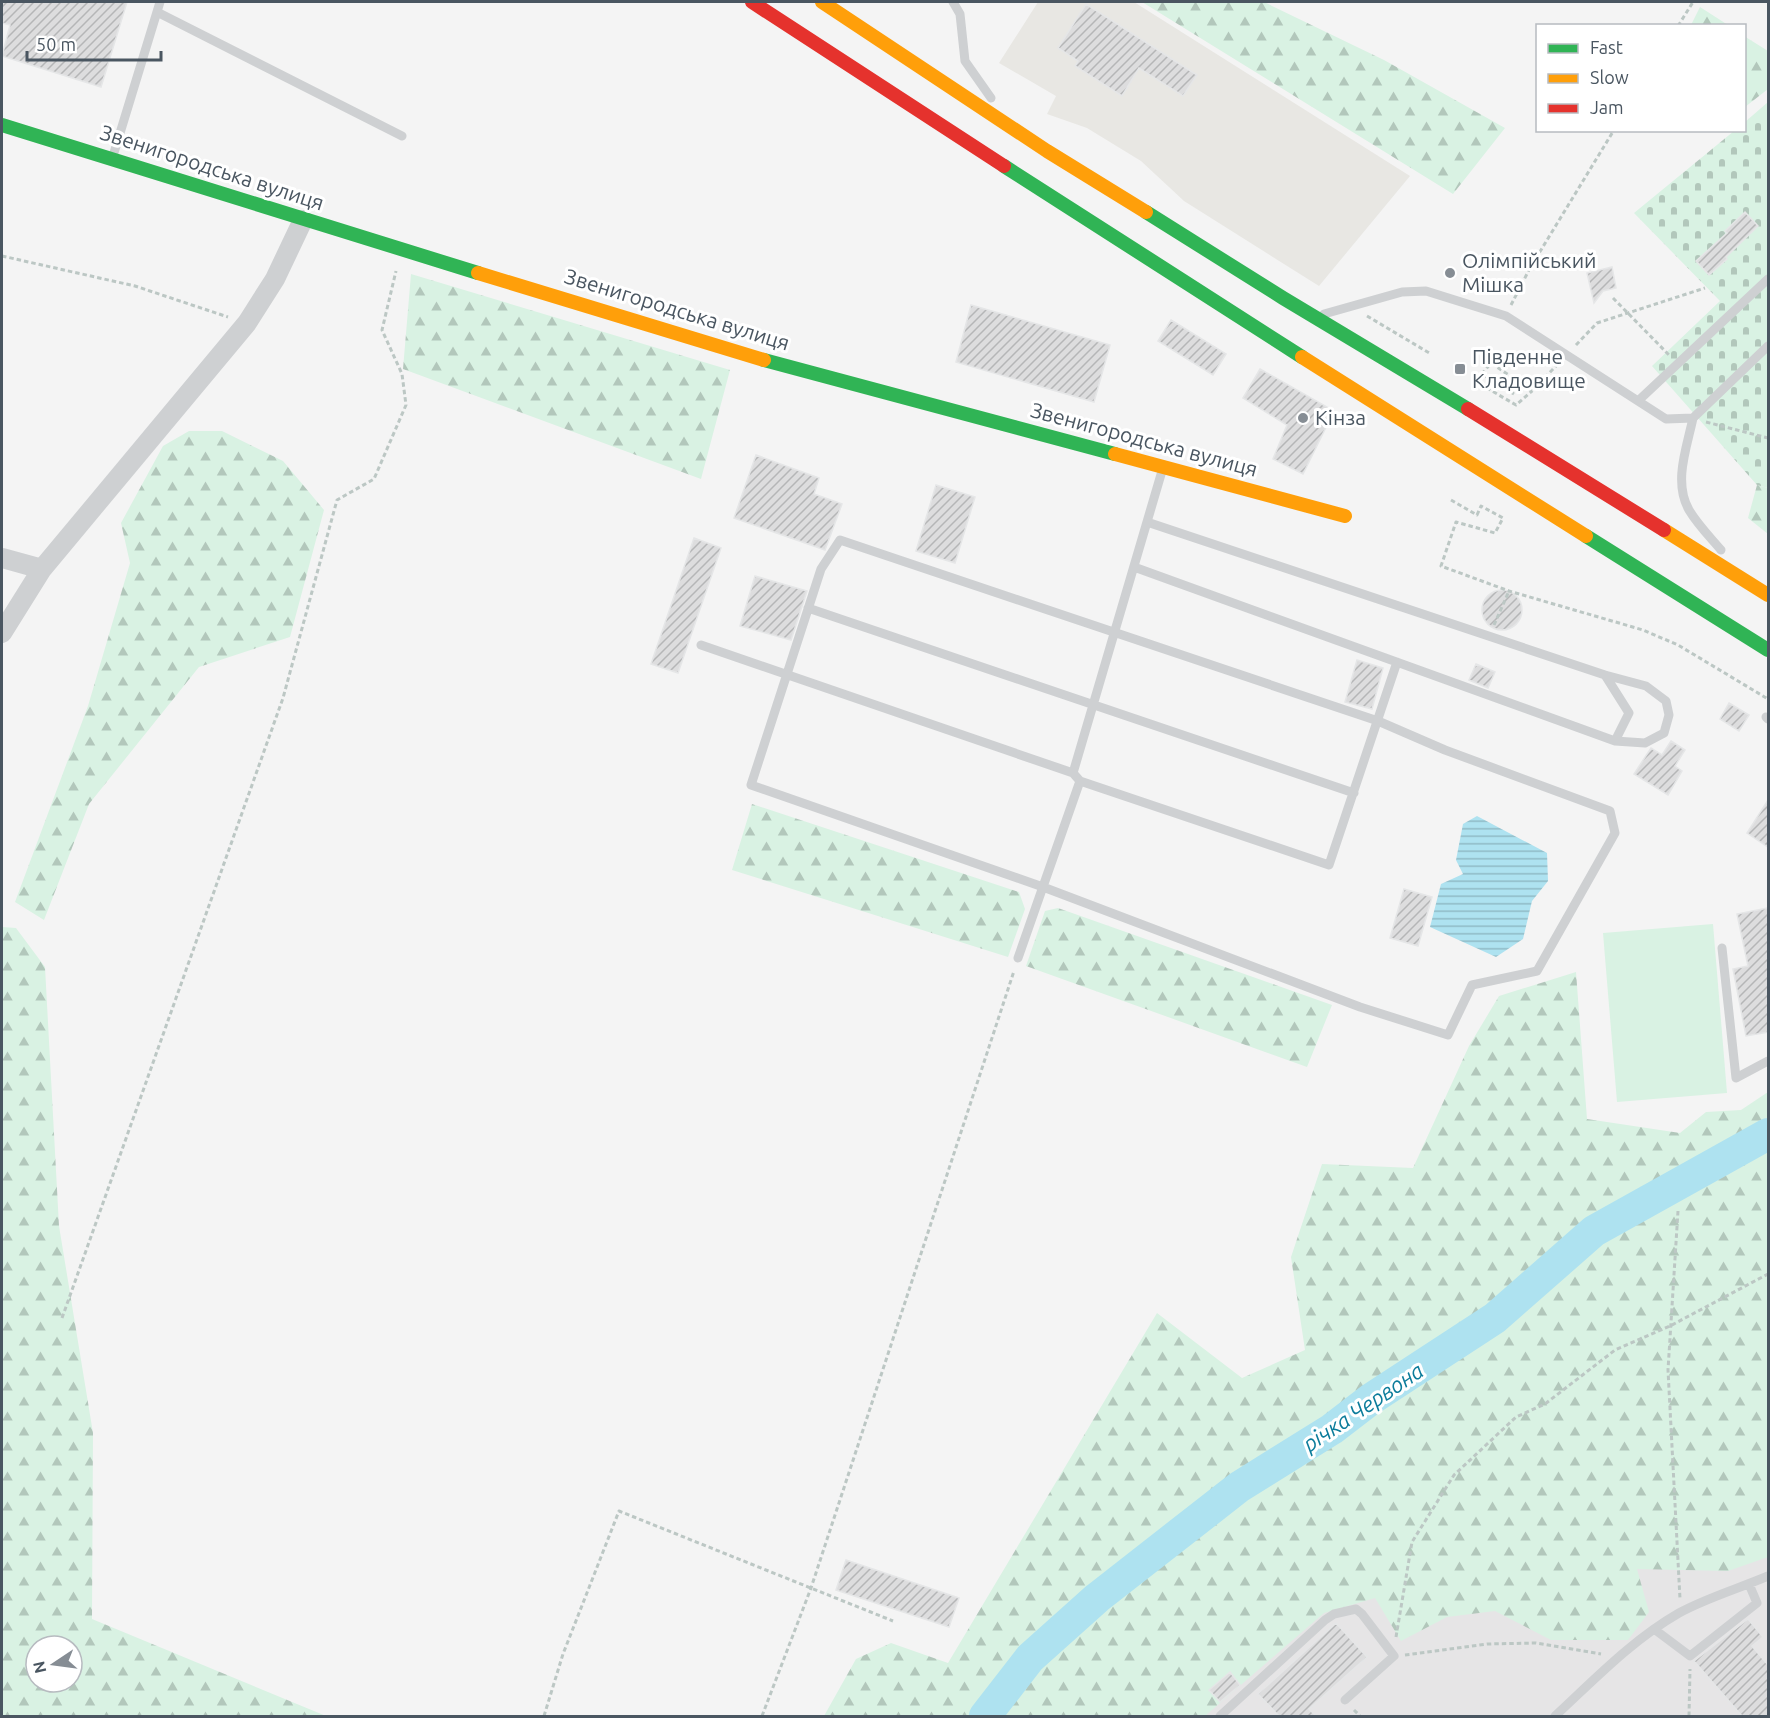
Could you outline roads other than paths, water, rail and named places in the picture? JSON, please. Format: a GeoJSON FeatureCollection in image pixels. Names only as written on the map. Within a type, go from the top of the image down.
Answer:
{"type":"FeatureCollection","features":[{"type":"Feature","properties":{"kind":"main road"},"geometry":{"type":"LineString","coordinates":[[752,2],[1198,292],[1768,650]]}},
{"type":"Feature","properties":{"kind":"main road"},"geometry":{"type":"LineString","coordinates":[[822,2],[1022,135],[1768,595]]}},
{"type":"Feature","properties":{"kind":"main road","name":"Звенигородська вулиця"},"geometry":{"type":"LineString","coordinates":[[2,125],[731,351],[1346,516]]}},
{"type":"Feature","properties":{"kind":"street"},"geometry":{"type":"LineString","coordinates":[[2,633],[42,569],[247,323],[275,279],[303,220]]}},
{"type":"Feature","properties":{"kind":"street"},"geometry":{"type":"LineString","coordinates":[[2,558],[42,569]]}},
{"type":"Feature","properties":{"kind":"lane"},"geometry":{"type":"LineString","coordinates":[[112,158],[160,2]]}},
{"type":"Feature","properties":{"kind":"lane"},"geometry":{"type":"LineString","coordinates":[[953,2],[960,14],[965,61],[995,102]]}},
{"type":"Feature","properties":{"kind":"lane"},"geometry":{"type":"LineString","coordinates":[[157,12],[402,136]]}},
{"type":"Feature","properties":{"kind":"lane"},"geometry":{"type":"LineString","coordinates":[[1001,110],[1022,135]]}},
{"type":"Feature","properties":{"kind":"lane"},"geometry":{"type":"LineString","coordinates":[[1638,400],[1768,279]]}},
{"type":"Feature","properties":{"kind":"lane"},"geometry":{"type":"LineString","coordinates":[[1315,317],[1402,291],[1426,291],[1506,316],[1666,419],[1693,418]]}},
{"type":"Feature","properties":{"kind":"lane"},"geometry":{"type":"LineString","coordinates":[[1748,582],[1688,509],[1682,495],[1680,481],[1693,418],[1768,346]]}},
{"type":"Feature","properties":{"kind":"lane"},"geometry":{"type":"LineString","coordinates":[[1073,773],[1163,467]]}},
{"type":"Feature","properties":{"kind":"lane"},"geometry":{"type":"LineString","coordinates":[[1134,567],[1615,741],[1644,743],[1664,732],[1669,715],[1666,701],[1646,686],[1605,675],[1147,522]]}},
{"type":"Feature","properties":{"kind":"lane"},"geometry":{"type":"LineString","coordinates":[[840,540],[1114,634],[1378,721],[1445,750],[1610,811],[1615,833],[1537,971],[1472,985],[1448,1035],[1360,1007],[1043,887],[751,785],[821,568],[840,540]]}},
{"type":"Feature","properties":{"kind":"lane"},"geometry":{"type":"LineString","coordinates":[[808,608],[1354,793]]}},
{"type":"Feature","properties":{"kind":"lane"},"geometry":{"type":"LineString","coordinates":[[701,645],[1073,773],[1080,781],[1329,865],[1397,662]]}},
{"type":"Feature","properties":{"kind":"lane"},"geometry":{"type":"LineString","coordinates":[[1605,675],[1629,713],[1615,741]]}},
{"type":"Feature","properties":{"kind":"lane"},"geometry":{"type":"LineString","coordinates":[[1018,958],[1080,781]]}},
{"type":"Feature","properties":{"kind":"lane"},"geometry":{"type":"LineString","coordinates":[[1722,948],[1736,1078],[1768,1061]]}},
{"type":"Feature","properties":{"kind":"lane"},"geometry":{"type":"LineString","coordinates":[[1555,1716],[1617,1657],[1654,1629],[1680,1612],[1768,1576]]}},
{"type":"Feature","properties":{"kind":"lane"},"geometry":{"type":"LineString","coordinates":[[1749,1584],[1757,1603]]}},
{"type":"Feature","properties":{"kind":"lane"},"geometry":{"type":"LineString","coordinates":[[1654,1629],[1690,1656],[1757,1603],[1768,1604]]}},
{"type":"Feature","properties":{"kind":"lane"},"geometry":{"type":"LineString","coordinates":[[1220,1716],[1325,1620],[1347,1610],[1356,1609],[1394,1656],[1344,1700]]}},
{"type":"Feature","properties":{"kind":"water"},"geometry":{"type":"Polygon","coordinates":[[[1477,816],[1547,853],[1548,881],[1532,901],[1523,939],[1496,957],[1430,927],[1441,884],[1463,874],[1456,860],[1463,824],[1477,816]]]}},
{"type":"Feature","properties":{"kind":"waterway","name":"річка Червона"},"geometry":{"type":"LineString","coordinates":[[985,1716],[1030,1658],[1097,1598],[1239,1487],[1332,1429],[1371,1399],[1495,1318],[1594,1231],[1768,1134]]}},
{"type":"Feature","properties":{"kind":"place","name":"Олімпійський Мішка"},"geometry":{"type":"Point","coordinates":[1450,273]}},
{"type":"Feature","properties":{"kind":"place","name":"Південне Кладовище"},"geometry":{"type":"Point","coordinates":[1460,369]}},
{"type":"Feature","properties":{"kind":"place","name":"Кінза"},"geometry":{"type":"Point","coordinates":[1303,418]}}]}
